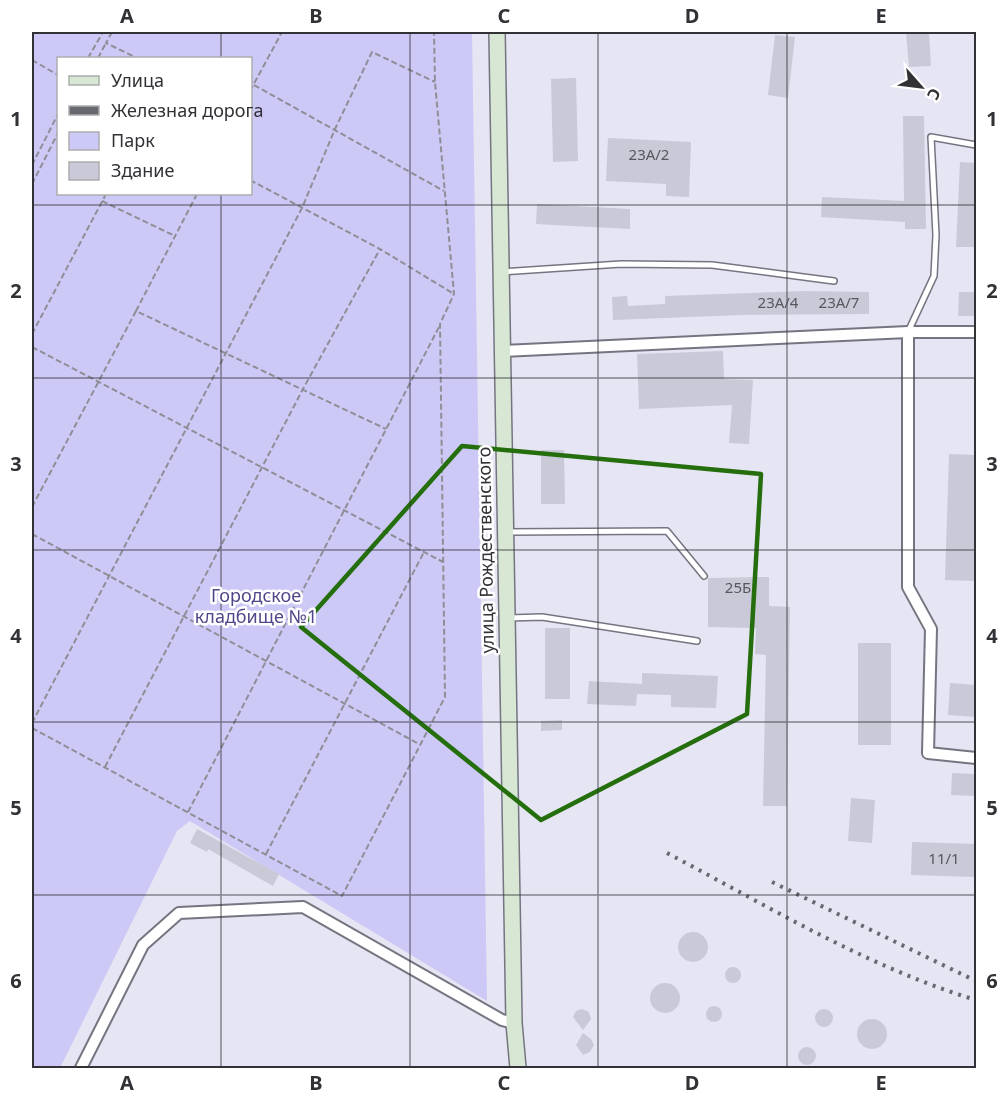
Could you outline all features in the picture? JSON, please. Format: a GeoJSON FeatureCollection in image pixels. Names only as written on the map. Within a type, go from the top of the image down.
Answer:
{"type":"FeatureCollection","features":[{"type":"Feature","properties":{"kind":"main road","name":"улица Рождественского"},"geometry":{"type":"LineString","coordinates":[[496,32],[514,1023],[518,1068]]}},
{"type":"Feature","properties":{"kind":"street"},"geometry":{"type":"LineString","coordinates":[[908,332],[908,587],[931,629],[928,753],[976,758]]}},
{"type":"Feature","properties":{"kind":"street"},"geometry":{"type":"LineString","coordinates":[[502,351],[908,332],[976,332]]}},
{"type":"Feature","properties":{"kind":"street"},"geometry":{"type":"LineString","coordinates":[[81,1068],[142,945],[179,913],[303,908],[502,1020],[514,1023]]}},
{"type":"Feature","properties":{"kind":"lane"},"geometry":{"type":"LineString","coordinates":[[908,332],[934,276],[936,235],[931,137],[976,145]]}},
{"type":"Feature","properties":{"kind":"lane"},"geometry":{"type":"LineString","coordinates":[[500,272],[621,264],[712,265],[834,281]]}},
{"type":"Feature","properties":{"kind":"lane"},"geometry":{"type":"LineString","coordinates":[[505,532],[667,531],[704,576]]}},
{"type":"Feature","properties":{"kind":"lane"},"geometry":{"type":"LineString","coordinates":[[507,618],[542,617],[697,641]]}},
{"type":"Feature","properties":{"kind":"path"},"geometry":{"type":"LineString","coordinates":[[89,57],[103,32]]}},
{"type":"Feature","properties":{"kind":"path"},"geometry":{"type":"LineString","coordinates":[[99,57],[112,32]]}},
{"type":"Feature","properties":{"kind":"path"},"geometry":{"type":"LineString","coordinates":[[252,88],[282,32]]}},
{"type":"Feature","properties":{"kind":"path"},"geometry":{"type":"LineString","coordinates":[[188,812],[454,294],[435,82],[434,32]]}},
{"type":"Feature","properties":{"kind":"path"},"geometry":{"type":"LineString","coordinates":[[106,43],[135,57]]}},
{"type":"Feature","properties":{"kind":"path"},"geometry":{"type":"LineString","coordinates":[[32,723],[302,207],[334,129],[372,52],[435,82]]}},
{"type":"Feature","properties":{"kind":"path"},"geometry":{"type":"LineString","coordinates":[[32,60],[57,74]]}},
{"type":"Feature","properties":{"kind":"path"},"geometry":{"type":"LineString","coordinates":[[254,85],[444,191]]}},
{"type":"Feature","properties":{"kind":"path"},"geometry":{"type":"LineString","coordinates":[[32,165],[57,116]]}},
{"type":"Feature","properties":{"kind":"path"},"geometry":{"type":"LineString","coordinates":[[32,184],[57,135]]}},
{"type":"Feature","properties":{"kind":"path"},"geometry":{"type":"LineString","coordinates":[[252,181],[380,249],[454,294]]}},
{"type":"Feature","properties":{"kind":"path"},"geometry":{"type":"LineString","coordinates":[[32,334],[105,195]]}},
{"type":"Feature","properties":{"kind":"path"},"geometry":{"type":"LineString","coordinates":[[32,507],[196,195]]}},
{"type":"Feature","properties":{"kind":"path"},"geometry":{"type":"LineString","coordinates":[[102,201],[175,236]]}},
{"type":"Feature","properties":{"kind":"path"},"geometry":{"type":"LineString","coordinates":[[105,767],[303,390],[380,249]]}},
{"type":"Feature","properties":{"kind":"path"},"geometry":{"type":"LineString","coordinates":[[136,311],[386,429]]}},
{"type":"Feature","properties":{"kind":"path"},"geometry":{"type":"LineString","coordinates":[[32,728],[342,896],[445,697],[440,324]]}},
{"type":"Feature","properties":{"kind":"path"},"geometry":{"type":"LineString","coordinates":[[32,347],[443,562]]}},
{"type":"Feature","properties":{"kind":"path"},"geometry":{"type":"LineString","coordinates":[[32,534],[420,744]]}},
{"type":"Feature","properties":{"kind":"path"},"geometry":{"type":"LineString","coordinates":[[266,854],[424,552]]}},
{"type":"Feature","properties":{"kind":"highlighted area"},"geometry":{"type":"Polygon","coordinates":[[[462,446],[761,474],[747,714],[541,820],[301,627],[462,446]]]}},
{"type":"Feature","properties":{"kind":"green space","name":"Городское кладбище №1"},"geometry":{"type":"Polygon","coordinates":[[[32,32],[472,32],[487,1001],[190,821],[177,831],[60,1068],[32,1068],[32,32]]]}},
{"type":"Feature","properties":{"kind":"building"},"geometry":{"type":"Polygon","coordinates":[[[906,32],[929,32],[931,66],[909,67],[906,32]]]}},
{"type":"Feature","properties":{"kind":"building"},"geometry":{"type":"Polygon","coordinates":[[[775,35],[795,37],[788,98],[768,95],[775,35]]]}},
{"type":"Feature","properties":{"kind":"building"},"geometry":{"type":"Polygon","coordinates":[[[576,78],[578,161],[553,162],[551,79],[576,78]]]}},
{"type":"Feature","properties":{"kind":"building"},"geometry":{"type":"Polygon","coordinates":[[[903,116],[924,116],[926,229],[905,229],[905,222],[821,217],[822,197],[904,201],[903,116]]]}},
{"type":"Feature","properties":{"kind":"building"},"geometry":{"type":"Polygon","coordinates":[[[608,138],[691,142],[689,197],[666,196],[666,184],[606,181],[608,138]]]}},
{"type":"Feature","properties":{"kind":"building"},"geometry":{"type":"Polygon","coordinates":[[[960,162],[976,163],[976,247],[956,247],[960,162]]]}},
{"type":"Feature","properties":{"kind":"building"},"geometry":{"type":"Polygon","coordinates":[[[537,204],[630,209],[630,229],[536,224],[537,204]]]}},
{"type":"Feature","properties":{"kind":"building"},"geometry":{"type":"Polygon","coordinates":[[[804,291],[869,292],[869,314],[741,315],[613,320],[612,297],[627,296],[628,306],[665,304],[665,296],[804,291]]]}},
{"type":"Feature","properties":{"kind":"building"},"geometry":{"type":"Polygon","coordinates":[[[959,292],[976,292],[976,316],[958,316],[959,292]]]}},
{"type":"Feature","properties":{"kind":"building"},"geometry":{"type":"Polygon","coordinates":[[[723,351],[724,379],[753,380],[749,444],[729,443],[732,405],[639,409],[637,354],[723,351]]]}},
{"type":"Feature","properties":{"kind":"building"},"geometry":{"type":"Polygon","coordinates":[[[541,450],[564,450],[565,504],[541,504],[541,450]]]}},
{"type":"Feature","properties":{"kind":"building"},"geometry":{"type":"Polygon","coordinates":[[[949,454],[976,455],[976,581],[945,580],[949,454]]]}},
{"type":"Feature","properties":{"kind":"building"},"geometry":{"type":"Polygon","coordinates":[[[769,577],[769,606],[790,607],[787,806],[763,806],[766,655],[755,654],[756,628],[708,627],[708,578],[769,577]]]}},
{"type":"Feature","properties":{"kind":"building"},"geometry":{"type":"Polygon","coordinates":[[[545,628],[570,628],[570,699],[545,699],[545,628]]]}},
{"type":"Feature","properties":{"kind":"building"},"geometry":{"type":"Polygon","coordinates":[[[858,643],[891,643],[891,745],[858,745],[858,643]]]}},
{"type":"Feature","properties":{"kind":"building"},"geometry":{"type":"Polygon","coordinates":[[[642,673],[718,676],[716,708],[671,707],[671,695],[637,694],[636,706],[587,704],[589,681],[642,684],[642,673]]]}},
{"type":"Feature","properties":{"kind":"building"},"geometry":{"type":"Polygon","coordinates":[[[950,683],[976,685],[976,717],[948,715],[950,683]]]}},
{"type":"Feature","properties":{"kind":"building"},"geometry":{"type":"Polygon","coordinates":[[[562,720],[562,730],[541,731],[541,721],[562,720]]]}},
{"type":"Feature","properties":{"kind":"building"},"geometry":{"type":"Polygon","coordinates":[[[952,773],[976,774],[976,796],[951,795],[952,773]]]}},
{"type":"Feature","properties":{"kind":"building"},"geometry":{"type":"Polygon","coordinates":[[[851,798],[875,800],[872,843],[848,841],[851,798]]]}},
{"type":"Feature","properties":{"kind":"building"},"geometry":{"type":"Polygon","coordinates":[[[197,829],[279,874],[273,886],[208,849],[207,852],[190,843],[197,829]]]}},
{"type":"Feature","properties":{"kind":"building"},"geometry":{"type":"Polygon","coordinates":[[[912,842],[976,844],[975,877],[911,875],[912,842]]]}},
{"type":"Feature","properties":{"kind":"building"},"geometry":{"type":"Polygon","coordinates":[[[693,932],[704,936],[708,947],[704,958],[693,962],[682,958],[678,947],[682,936],[693,932]]]}},
{"type":"Feature","properties":{"kind":"building"},"geometry":{"type":"Polygon","coordinates":[[[730,967],[736,967],[741,975],[739,981],[730,983],[725,978],[725,972],[730,967]]]}},
{"type":"Feature","properties":{"kind":"building"},"geometry":{"type":"Polygon","coordinates":[[[665,983],[676,987],[680,998],[676,1009],[665,1013],[654,1009],[650,998],[654,987],[665,983]]]}},
{"type":"Feature","properties":{"kind":"building"},"geometry":{"type":"Polygon","coordinates":[[[711,1006],[717,1006],[722,1014],[720,1020],[711,1022],[706,1017],[706,1011],[711,1006]]]}},
{"type":"Feature","properties":{"kind":"building"},"geometry":{"type":"Polygon","coordinates":[[[582,1009],[589,1012],[591,1019],[583,1030],[573,1017],[576,1011],[582,1009]]]}},
{"type":"Feature","properties":{"kind":"building"},"geometry":{"type":"Polygon","coordinates":[[[824,1009],[830,1012],[833,1018],[830,1024],[824,1027],[818,1024],[815,1018],[818,1012],[824,1009]]]}},
{"type":"Feature","properties":{"kind":"building"},"geometry":{"type":"Polygon","coordinates":[[[872,1019],[883,1023],[887,1034],[883,1045],[872,1049],[861,1045],[857,1034],[861,1023],[872,1019]]]}},
{"type":"Feature","properties":{"kind":"building"},"geometry":{"type":"Polygon","coordinates":[[[583,1033],[591,1039],[594,1045],[590,1052],[583,1055],[576,1045],[583,1033]]]}},
{"type":"Feature","properties":{"kind":"building"},"geometry":{"type":"Polygon","coordinates":[[[807,1047],[813,1050],[816,1056],[813,1062],[807,1065],[801,1062],[798,1056],[801,1050],[807,1047]]]}},
{"type":"Feature","properties":{"kind":"railway"},"geometry":{"type":"LineString","coordinates":[[667,853],[857,953],[896,971],[976,1000]]}},
{"type":"Feature","properties":{"kind":"railway"},"geometry":{"type":"LineString","coordinates":[[772,882],[976,981]]}}]}
